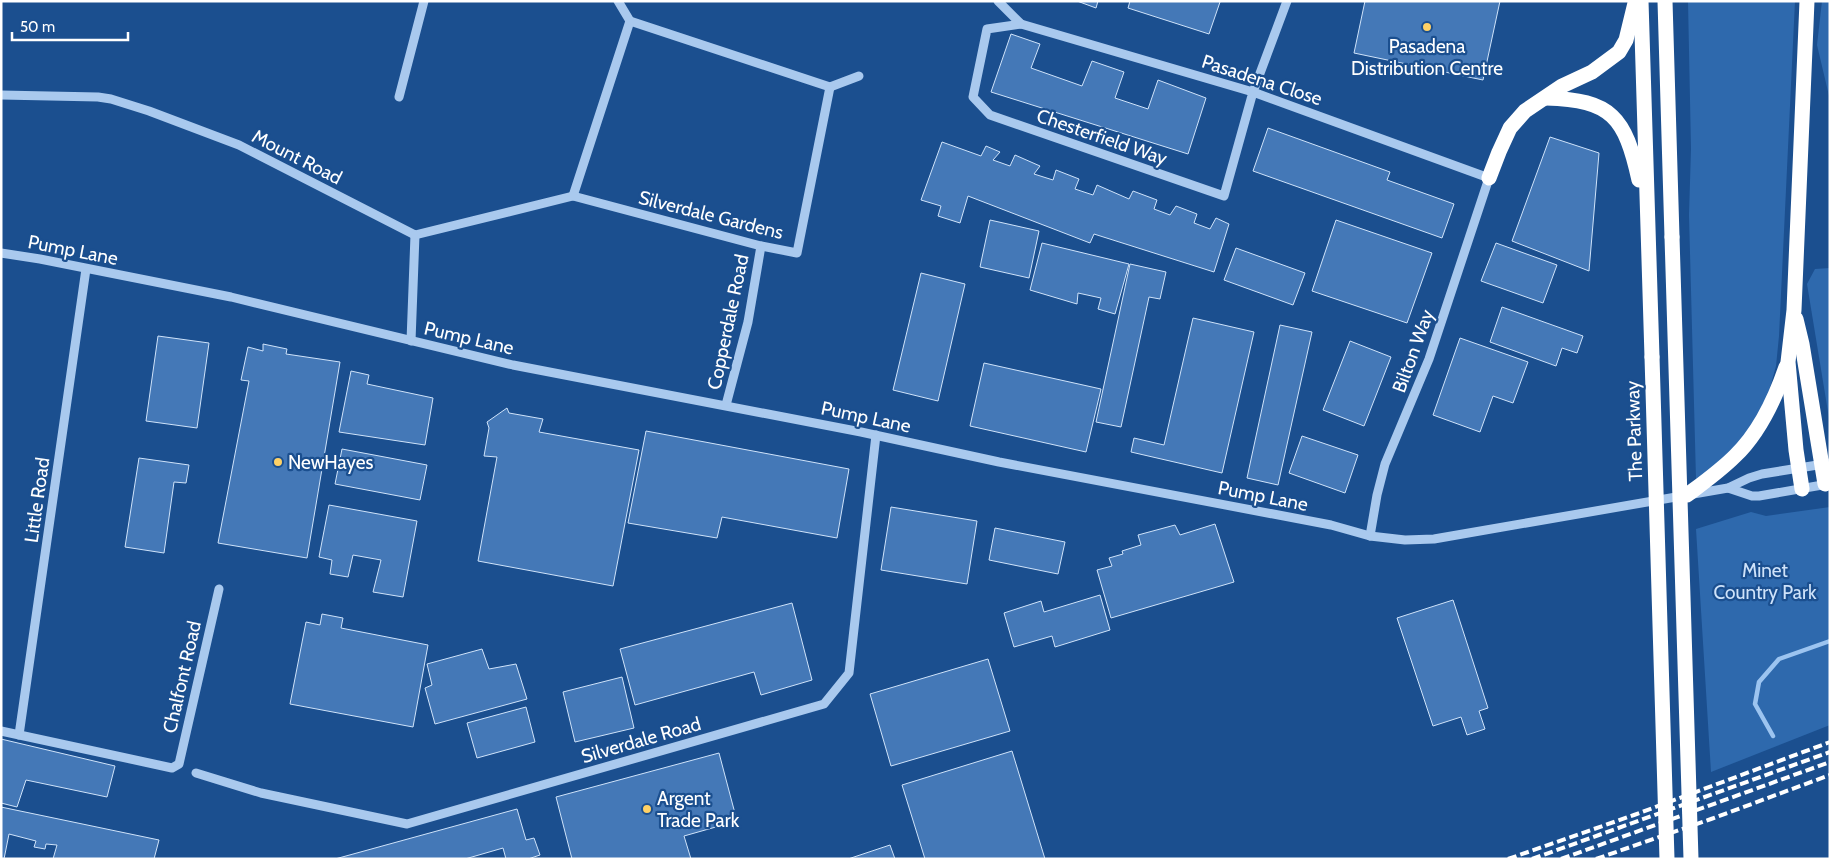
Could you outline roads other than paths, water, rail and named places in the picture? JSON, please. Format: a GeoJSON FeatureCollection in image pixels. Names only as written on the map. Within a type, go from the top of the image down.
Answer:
{"type":"FeatureCollection","features":[{"type":"Feature","properties":{"kind":"highway"},"geometry":{"type":"LineString","coordinates":[[1489,178],[1510,128],[1525,111],[1562,86],[1592,72],[1619,52],[1626,40],[1635,1]]}},
{"type":"Feature","properties":{"kind":"highway","name":"The Parkway"},"geometry":{"type":"LineString","coordinates":[[1641,1],[1667,859]]}},
{"type":"Feature","properties":{"kind":"highway"},"geometry":{"type":"LineString","coordinates":[[1665,1],[1691,859]]}},
{"type":"Feature","properties":{"kind":"highway"},"geometry":{"type":"LineString","coordinates":[[1802,489],[1798,468],[1788,362],[1794,310],[1808,1]]}},
{"type":"Feature","properties":{"kind":"highway"},"geometry":{"type":"LineString","coordinates":[[1546,98],[1565,98],[1591,103],[1604,108],[1617,121],[1624,132],[1634,160],[1646,215]]}},
{"type":"Feature","properties":{"kind":"highway"},"geometry":{"type":"LineString","coordinates":[[1794,310],[1826,463],[1827,484]]}},
{"type":"Feature","properties":{"kind":"highway"},"geometry":{"type":"LineString","coordinates":[[1687,496],[1735,456],[1750,439],[1763,420],[1788,362]]}},
{"type":"Feature","properties":{"kind":"street"},"geometry":{"type":"LineString","coordinates":[[399,98],[424,1]]}},
{"type":"Feature","properties":{"kind":"street"},"geometry":{"type":"LineString","coordinates":[[618,1],[630,21],[830,87],[859,76]]}},
{"type":"Feature","properties":{"kind":"street"},"geometry":{"type":"LineString","coordinates":[[998,1],[1021,24]]}},
{"type":"Feature","properties":{"kind":"street"},"geometry":{"type":"LineString","coordinates":[[1254,92],[1287,1]]}},
{"type":"Feature","properties":{"kind":"street"},"geometry":{"type":"LineString","coordinates":[[410,341],[415,234],[573,196],[630,21]]}},
{"type":"Feature","properties":{"kind":"street","name":"Pasadena Close"},"geometry":{"type":"LineString","coordinates":[[1021,24],[1254,92],[1489,178]]}},
{"type":"Feature","properties":{"kind":"street","name":"Chesterfield Way"},"geometry":{"type":"LineString","coordinates":[[1021,24],[987,29],[973,97],[990,115],[1224,196],[1254,92]]}},
{"type":"Feature","properties":{"kind":"street","name":"Silverdale Gardens"},"geometry":{"type":"LineString","coordinates":[[573,196],[761,246],[796,253],[830,87]]}},
{"type":"Feature","properties":{"kind":"street","name":"Mount Road"},"geometry":{"type":"LineString","coordinates":[[1,95],[98,97],[111,99],[149,111],[239,145],[415,234]]}},
{"type":"Feature","properties":{"kind":"street","name":"Bilton Way"},"geometry":{"type":"LineString","coordinates":[[1370,536],[1377,495],[1385,464],[1429,359],[1489,178]]}},
{"type":"Feature","properties":{"kind":"street","name":"Copperdale Road"},"geometry":{"type":"LineString","coordinates":[[726,405],[748,322],[761,246]]}},
{"type":"Feature","properties":{"kind":"street","name":"Pump Lane"},"geometry":{"type":"LineString","coordinates":[[1,253],[231,298],[513,365],[726,405],[998,462],[1338,527],[1370,536],[1405,540],[1434,539],[1687,496],[1728,488],[1762,474],[1826,463]]}},
{"type":"Feature","properties":{"kind":"street","name":"Little Road"},"geometry":{"type":"LineString","coordinates":[[19,734],[86,269]]}},
{"type":"Feature","properties":{"kind":"street","name":"Silverdale Road"},"geometry":{"type":"LineString","coordinates":[[196,773],[262,793],[407,824],[824,704],[849,673],[876,435]]}},
{"type":"Feature","properties":{"kind":"street","name":"Pump Lane"},"geometry":{"type":"LineString","coordinates":[[1728,488],[1752,496],[1827,484]]}},
{"type":"Feature","properties":{"kind":"street","name":"Chalfont Road"},"geometry":{"type":"LineString","coordinates":[[19,734],[172,768],[179,764],[219,589]]}},
{"type":"Feature","properties":{"kind":"street"},"geometry":{"type":"LineString","coordinates":[[1,731],[19,734]]}},
{"type":"Feature","properties":{"kind":"waterway"},"geometry":{"type":"LineString","coordinates":[[1773,736],[1755,704],[1759,682],[1779,659],[1830,641]]}},
{"type":"Feature","properties":{"kind":"railway"},"geometry":{"type":"LineString","coordinates":[[1508,859],[1634,815],[1830,742]]}},
{"type":"Feature","properties":{"kind":"railway"},"geometry":{"type":"LineString","coordinates":[[1532,859],[1830,752]]}},
{"type":"Feature","properties":{"kind":"railway"},"geometry":{"type":"LineString","coordinates":[[1561,859],[1830,762]]}},
{"type":"Feature","properties":{"kind":"railway"},"geometry":{"type":"LineString","coordinates":[[1596,859],[1830,775]]}},
{"type":"Feature","properties":{"kind":"place","name":"Pasadena Distribution Centre"},"geometry":{"type":"Point","coordinates":[1427,27]}},
{"type":"Feature","properties":{"kind":"place","name":"NewHayes"},"geometry":{"type":"Point","coordinates":[278,462]}},
{"type":"Feature","properties":{"kind":"place","name":"Argent Trade Park"},"geometry":{"type":"Point","coordinates":[647,809]}},
{"type":"Feature","properties":{"kind":"park label","name":"Minet Country Park"},"geometry":{"type":"Point","coordinates":[1765,581]}}]}
